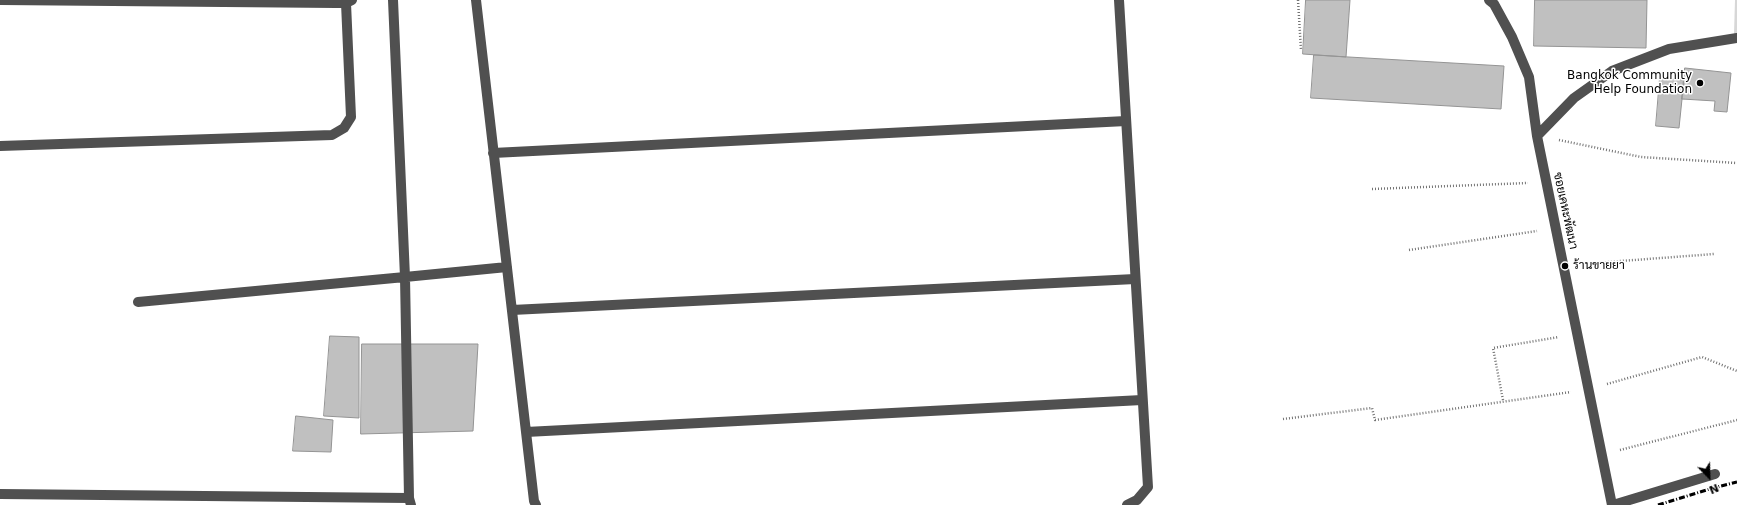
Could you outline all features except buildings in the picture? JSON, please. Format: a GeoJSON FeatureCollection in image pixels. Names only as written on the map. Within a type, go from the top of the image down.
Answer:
{"type":"FeatureCollection","features":[{"type":"Feature","properties":{"kind":"street"},"geometry":{"type":"LineString","coordinates":[[0,146],[332,135],[344,128],[351,117],[349,2],[1,0]]}},
{"type":"Feature","properties":{"kind":"street"},"geometry":{"type":"LineString","coordinates":[[0,494],[410,502],[405,277],[393,0]]}},
{"type":"Feature","properties":{"kind":"street"},"geometry":{"type":"LineString","coordinates":[[476,0],[534,501],[536,505]]}},
{"type":"Feature","properties":{"kind":"street"},"geometry":{"type":"LineString","coordinates":[[1119,0],[1148,487],[1137,500],[1127,505]]}},
{"type":"Feature","properties":{"kind":"street","name":"ซอยเคหะพัฒนา"},"geometry":{"type":"LineString","coordinates":[[1489,0],[1494,4],[1512,37],[1529,77],[1537,136],[1546,182],[1613,505]]}},
{"type":"Feature","properties":{"kind":"street"},"geometry":{"type":"LineString","coordinates":[[1537,136],[1574,98],[1612,71],[1669,49],[1737,38]]}},
{"type":"Feature","properties":{"kind":"street"},"geometry":{"type":"LineString","coordinates":[[493,153],[1126,121]]}},
{"type":"Feature","properties":{"kind":"street"},"geometry":{"type":"LineString","coordinates":[[138,302],[507,267]]}},
{"type":"Feature","properties":{"kind":"street"},"geometry":{"type":"LineString","coordinates":[[512,310],[1135,279]]}},
{"type":"Feature","properties":{"kind":"street"},"geometry":{"type":"LineString","coordinates":[[526,432],[1142,400]]}},
{"type":"Feature","properties":{"kind":"street"},"geometry":{"type":"LineString","coordinates":[[1613,505],[1715,474]]}},
{"type":"Feature","properties":{"kind":"path"},"geometry":{"type":"LineString","coordinates":[[1298,0],[1301,50]]}},
{"type":"Feature","properties":{"kind":"path"},"geometry":{"type":"LineString","coordinates":[[1537,136],[1641,157],[1737,163]]}},
{"type":"Feature","properties":{"kind":"path"},"geometry":{"type":"LineString","coordinates":[[1372,189],[1546,182]]}},
{"type":"Feature","properties":{"kind":"path"},"geometry":{"type":"LineString","coordinates":[[1409,250],[1556,228]]}},
{"type":"Feature","properties":{"kind":"path"},"geometry":{"type":"LineString","coordinates":[[1563,265],[1714,254]]}},
{"type":"Feature","properties":{"kind":"path"},"geometry":{"type":"LineString","coordinates":[[1503,400],[1493,348],[1577,334]]}},
{"type":"Feature","properties":{"kind":"path"},"geometry":{"type":"LineString","coordinates":[[1283,418],[1372,408],[1375,420],[1503,400],[1589,389],[1702,357],[1737,371]]}},
{"type":"Feature","properties":{"kind":"path"},"geometry":{"type":"LineString","coordinates":[[1602,455],[1737,420]]}},
{"type":"Feature","properties":{"kind":"shaded area"},"geometry":{"type":"Polygon","coordinates":[[[1735,0],[1737,0],[1737,34],[1734,34],[1735,0]]]}},
{"type":"Feature","properties":{"kind":"railway"},"geometry":{"type":"LineString","coordinates":[[1658,505],[1737,482]]}},
{"type":"Feature","properties":{"kind":"place","name":"Bangkok Community Help Foundation"},"geometry":{"type":"Point","coordinates":[1700,83]}},
{"type":"Feature","properties":{"kind":"place","name":"ร้านขายยา"},"geometry":{"type":"Point","coordinates":[1565,266]}}]}
